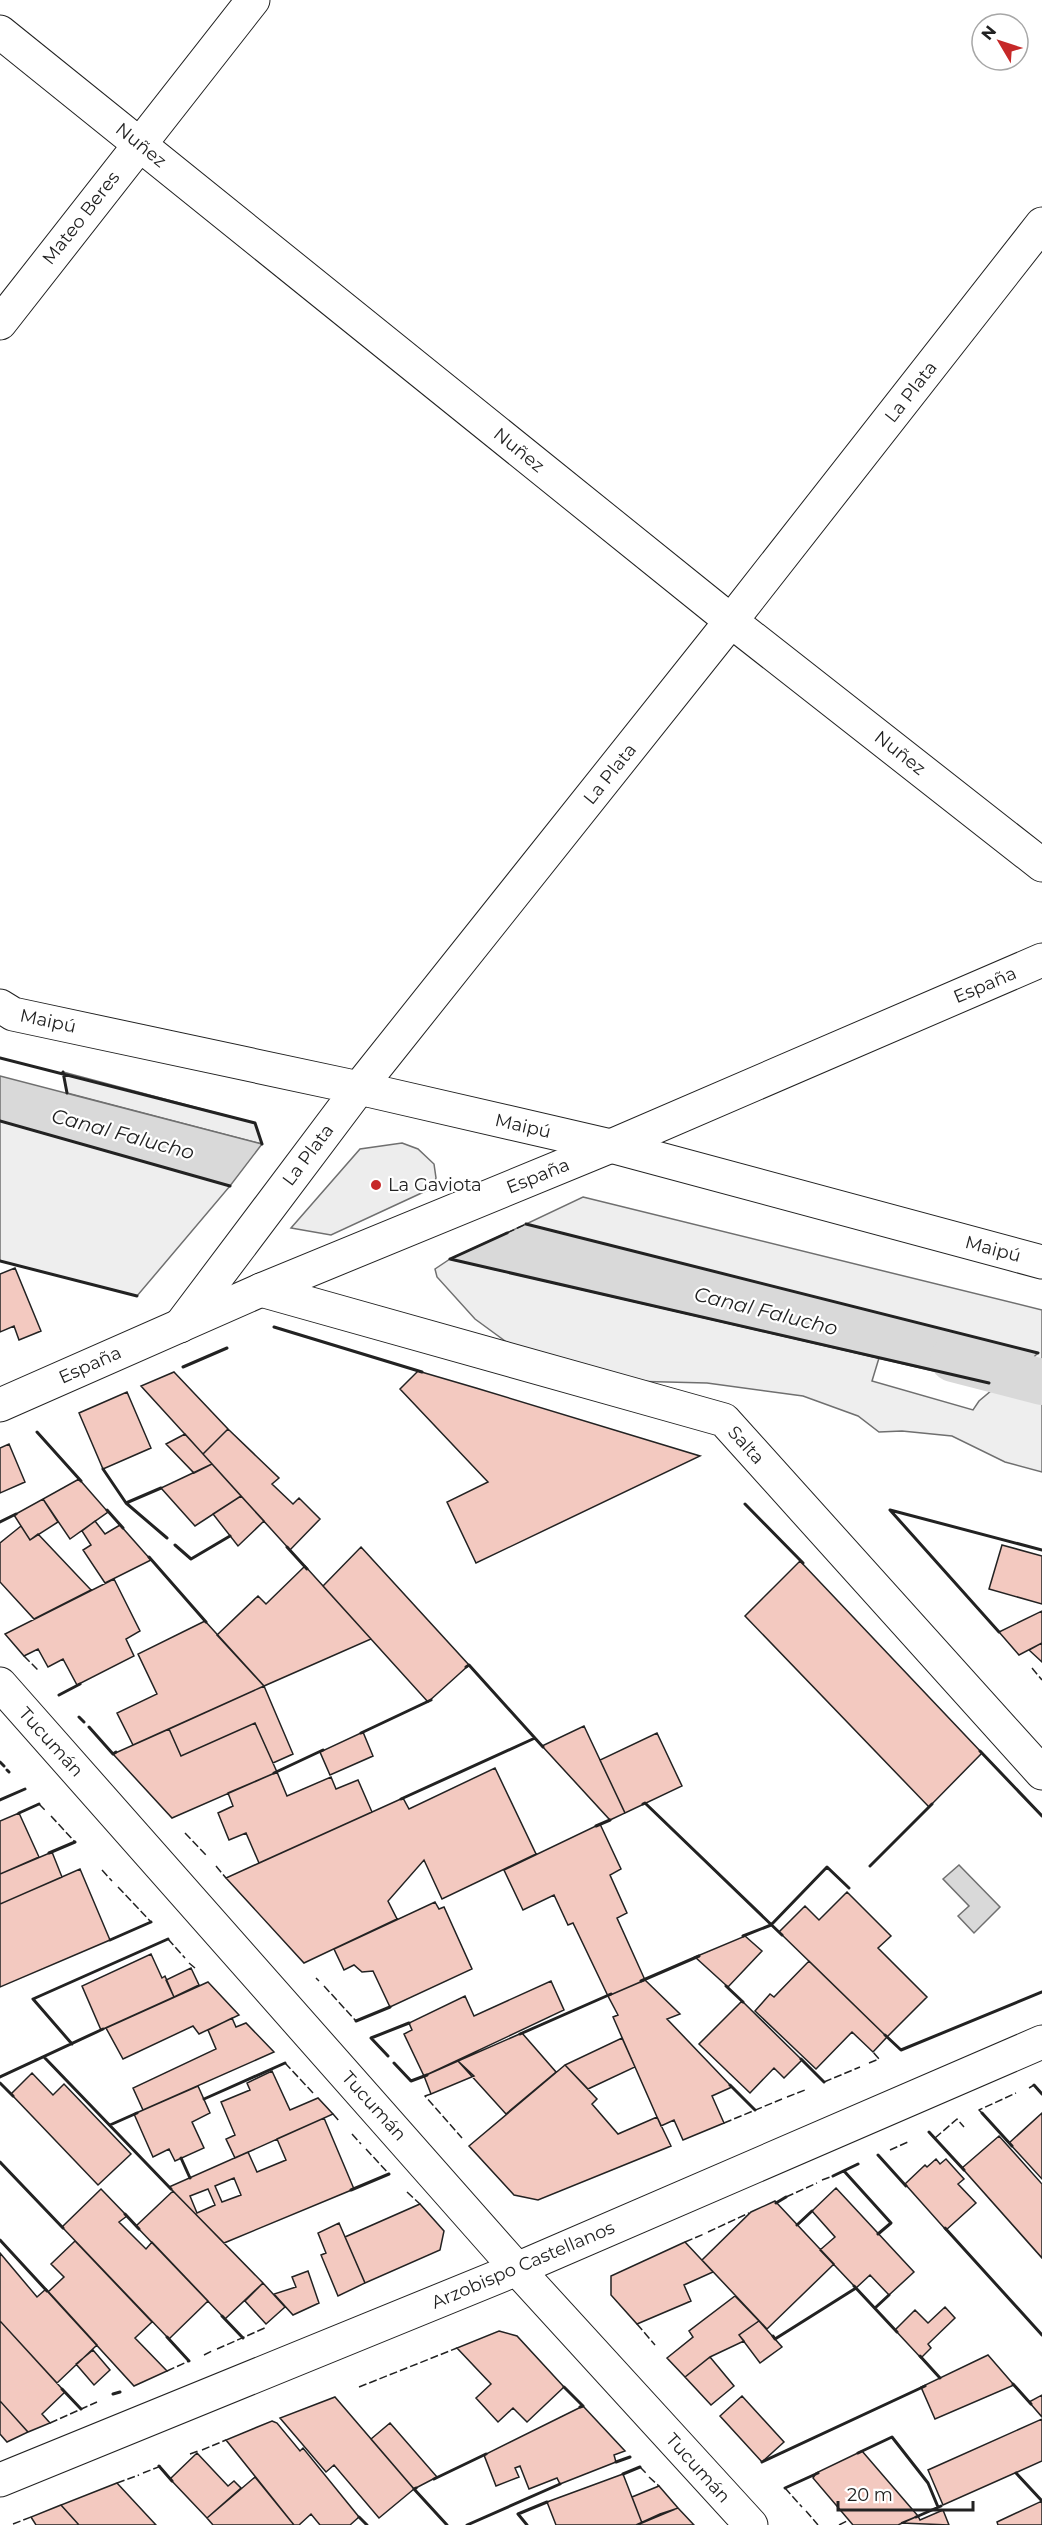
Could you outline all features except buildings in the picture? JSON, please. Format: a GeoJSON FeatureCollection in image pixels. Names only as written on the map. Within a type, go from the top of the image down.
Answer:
{"type":"FeatureCollection","features":[{"type":"Feature","properties":{"kind":"street","name":"Mateo Beres"},"geometry":{"type":"LineString","coordinates":[[0,323],[253,0]]}},
{"type":"Feature","properties":{"kind":"street","name":"Nuñez"},"geometry":{"type":"LineString","coordinates":[[0,32],[731,621],[1042,865]]}},
{"type":"Feature","properties":{"kind":"street","name":"La Plata"},"geometry":{"type":"LineString","coordinates":[[180,1326],[359,1088],[731,621],[1042,224]]}},
{"type":"Feature","properties":{"kind":"street","name":"España"},"geometry":{"type":"LineString","coordinates":[[0,1405],[261,1290],[611,1146],[1042,960]]}},
{"type":"Feature","properties":{"kind":"street","name":"Maipú"},"geometry":{"type":"LineString","coordinates":[[0,1006],[13,1014],[359,1088],[611,1146],[1042,1262]]}},
{"type":"Feature","properties":{"kind":"street","name":"Salta"},"geometry":{"type":"LineString","coordinates":[[261,1290],[724,1420],[1042,1773]]}},
{"type":"Feature","properties":{"kind":"street","name":"Tucumán"},"geometry":{"type":"LineString","coordinates":[[0,1684],[518,2269],[751,2525]]}},
{"type":"Feature","properties":{"kind":"street","name":"Arzobispo Castellanos"},"geometry":{"type":"LineString","coordinates":[[0,2480],[518,2269],[1042,2042]]}},
{"type":"Feature","properties":{"kind":"shaded area"},"geometry":{"type":"Polygon","coordinates":[[[63,1072],[255,1123],[262,1144],[67,1093],[63,1072]]]}},
{"type":"Feature","properties":{"kind":"shaded area"},"geometry":{"type":"Polygon","coordinates":[[[0,1121],[230,1186],[137,1296],[0,1261],[0,1121]]]}},
{"type":"Feature","properties":{"kind":"shaded area"},"geometry":{"type":"Polygon","coordinates":[[[402,1143],[418,1149],[434,1164],[436,1178],[433,1186],[428,1190],[331,1235],[291,1228],[360,1149],[402,1143]]]}},
{"type":"Feature","properties":{"kind":"shaded area"},"geometry":{"type":"Polygon","coordinates":[[[583,1197],[1042,1310],[1042,1472],[1005,1462],[952,1436],[902,1431],[879,1432],[858,1416],[803,1396],[707,1383],[627,1381],[516,1349],[475,1319],[437,1277],[435,1269],[450,1259],[879,1358],[872,1381],[973,1410],[979,1401],[1036,1353],[526,1224],[583,1197]]]}},
{"type":"Feature","properties":{"kind":"water"},"geometry":{"type":"Polygon","coordinates":[[[0,1076],[262,1144],[230,1186],[0,1121],[0,1076]]]}},
{"type":"Feature","properties":{"kind":"water"},"geometry":{"type":"Polygon","coordinates":[[[526,1224],[1038,1353],[1003,1387],[450,1259],[526,1224]]]}},
{"type":"Feature","properties":{"kind":"water"},"geometry":{"type":"Polygon","coordinates":[[[959,1865],[1000,1907],[974,1933],[958,1916],[969,1906],[943,1879],[959,1865]]]}},
{"type":"Feature","properties":{"kind":"waterway","name":"Canal Falucho"},"geometry":{"type":"LineString","coordinates":[[953,1359],[1042,1382]]}},
{"type":"Feature","properties":{"kind":"fence"},"geometry":{"type":"LineString","coordinates":[[507,1233],[526,1224]]}},
{"type":"Feature","properties":{"kind":"fence"},"geometry":{"type":"LineString","coordinates":[[24,1656],[39,1671]]}},
{"type":"Feature","properties":{"kind":"fence"},"geometry":{"type":"LineString","coordinates":[[1032,1668],[1042,1680]]}},
{"type":"Feature","properties":{"kind":"fence"},"geometry":{"type":"LineString","coordinates":[[39,1804],[46,1811]]}},
{"type":"Feature","properties":{"kind":"fence"},"geometry":{"type":"LineString","coordinates":[[51,1816],[75,1842]]}},
{"type":"Feature","properties":{"kind":"fence"},"geometry":{"type":"LineString","coordinates":[[185,1833],[206,1855]]}},
{"type":"Feature","properties":{"kind":"fence"},"geometry":{"type":"LineString","coordinates":[[216,1866],[226,1878]]}},
{"type":"Feature","properties":{"kind":"fence"},"geometry":{"type":"LineString","coordinates":[[102,1870],[112,1881]]}},
{"type":"Feature","properties":{"kind":"fence"},"geometry":{"type":"LineString","coordinates":[[118,1887],[151,1922]]}},
{"type":"Feature","properties":{"kind":"fence"},"geometry":{"type":"LineString","coordinates":[[168,1939],[185,1958]]}},
{"type":"Feature","properties":{"kind":"fence"},"geometry":{"type":"LineString","coordinates":[[189,1963],[195,1968]]}},
{"type":"Feature","properties":{"kind":"fence"},"geometry":{"type":"LineString","coordinates":[[316,1978],[319,1981]]}},
{"type":"Feature","properties":{"kind":"fence"},"geometry":{"type":"LineString","coordinates":[[324,1986],[356,2021]]}},
{"type":"Feature","properties":{"kind":"fence"},"geometry":{"type":"LineString","coordinates":[[869,2063],[879,2059],[873,2052]]}},
{"type":"Feature","properties":{"kind":"fence"},"geometry":{"type":"LineString","coordinates":[[285,2063],[314,2094]]}},
{"type":"Feature","properties":{"kind":"fence"},"geometry":{"type":"LineString","coordinates":[[824,2082],[860,2067]]}},
{"type":"Feature","properties":{"kind":"fence"},"geometry":{"type":"LineString","coordinates":[[1029,2088],[1034,2085]]}},
{"type":"Feature","properties":{"kind":"fence"},"geometry":{"type":"LineString","coordinates":[[787,2097],[805,2090]]}},
{"type":"Feature","properties":{"kind":"fence"},"geometry":{"type":"LineString","coordinates":[[982,2113],[979,2110],[1016,2093]]}},
{"type":"Feature","properties":{"kind":"fence"},"geometry":{"type":"LineString","coordinates":[[431,2094],[425,2096],[462,2138]]}},
{"type":"Feature","properties":{"kind":"fence"},"geometry":{"type":"LineString","coordinates":[[724,2123],[782,2099]]}},
{"type":"Feature","properties":{"kind":"fence"},"geometry":{"type":"LineString","coordinates":[[333,2114],[339,2121]]}},
{"type":"Feature","properties":{"kind":"fence"},"geometry":{"type":"LineString","coordinates":[[935,2138],[957,2119],[964,2127]]}},
{"type":"Feature","properties":{"kind":"fence"},"geometry":{"type":"LineString","coordinates":[[352,2134],[361,2144]]}},
{"type":"Feature","properties":{"kind":"fence"},"geometry":{"type":"LineString","coordinates":[[890,2150],[910,2141]]}},
{"type":"Feature","properties":{"kind":"fence"},"geometry":{"type":"LineString","coordinates":[[366,2149],[389,2174]]}},
{"type":"Feature","properties":{"kind":"fence"},"geometry":{"type":"LineString","coordinates":[[822,2180],[833,2176]]}},
{"type":"Feature","properties":{"kind":"fence"},"geometry":{"type":"LineString","coordinates":[[786,2197],[817,2183]]}},
{"type":"Feature","properties":{"kind":"fence"},"geometry":{"type":"LineString","coordinates":[[407,2192],[420,2204]]}},
{"type":"Feature","properties":{"kind":"fence"},"geometry":{"type":"LineString","coordinates":[[708,2232],[749,2213]]}},
{"type":"Feature","properties":{"kind":"fence"},"geometry":{"type":"LineString","coordinates":[[685,2242],[704,2234]]}},
{"type":"Feature","properties":{"kind":"fence"},"geometry":{"type":"LineString","coordinates":[[637,2324],[655,2345]]}},
{"type":"Feature","properties":{"kind":"fence"},"geometry":{"type":"LineString","coordinates":[[217,2349],[267,2327]]}},
{"type":"Feature","properties":{"kind":"fence"},"geometry":{"type":"LineString","coordinates":[[359,2387],[457,2348]]}},
{"type":"Feature","properties":{"kind":"fence"},"geometry":{"type":"LineString","coordinates":[[204,2355],[212,2351]]}},
{"type":"Feature","properties":{"kind":"fence"},"geometry":{"type":"LineString","coordinates":[[167,2371],[189,2361]]}},
{"type":"Feature","properties":{"kind":"fence"},"geometry":{"type":"LineString","coordinates":[[50,2423],[97,2402]]}},
{"type":"Feature","properties":{"kind":"fence"},"geometry":{"type":"LineString","coordinates":[[202,2450],[226,2440]]}},
{"type":"Feature","properties":{"kind":"fence"},"geometry":{"type":"LineString","coordinates":[[190,2454],[198,2451]]}},
{"type":"Feature","properties":{"kind":"fence"},"geometry":{"type":"LineString","coordinates":[[143,2473],[161,2466]]}},
{"type":"Feature","properties":{"kind":"fence"},"geometry":{"type":"LineString","coordinates":[[640,2467],[646,2473]]}},
{"type":"Feature","properties":{"kind":"fence"},"geometry":{"type":"LineString","coordinates":[[117,2483],[139,2475]]}},
{"type":"Feature","properties":{"kind":"fence"},"geometry":{"type":"LineString","coordinates":[[649,2477],[659,2486]]}},
{"type":"Feature","properties":{"kind":"fence"},"geometry":{"type":"LineString","coordinates":[[785,2488],[802,2507]]}},
{"type":"Feature","properties":{"kind":"fence"},"geometry":{"type":"LineString","coordinates":[[806,2511],[818,2525]]}},
{"type":"Feature","properties":{"kind":"fence"},"geometry":{"type":"LineString","coordinates":[[13,2524],[31,2517]]}},
{"type":"Feature","properties":{"kind":"fence"},"geometry":{"type":"LineString","coordinates":[[839,2525],[849,2520]]}},
{"type":"Feature","properties":{"kind":"wall"},"geometry":{"type":"LineString","coordinates":[[0,1058],[255,1123],[262,1144]]}},
{"type":"Feature","properties":{"kind":"wall"},"geometry":{"type":"LineString","coordinates":[[63,1072],[67,1093]]}},
{"type":"Feature","properties":{"kind":"wall"},"geometry":{"type":"LineString","coordinates":[[0,1121],[230,1186]]}},
{"type":"Feature","properties":{"kind":"wall"},"geometry":{"type":"LineString","coordinates":[[526,1224],[1038,1353]]}},
{"type":"Feature","properties":{"kind":"wall"},"geometry":{"type":"LineString","coordinates":[[450,1259],[507,1233]]}},
{"type":"Feature","properties":{"kind":"wall"},"geometry":{"type":"LineString","coordinates":[[450,1259],[989,1383]]}},
{"type":"Feature","properties":{"kind":"wall"},"geometry":{"type":"LineString","coordinates":[[0,1261],[137,1296]]}},
{"type":"Feature","properties":{"kind":"wall"},"geometry":{"type":"LineString","coordinates":[[274,1327],[422,1372]]}},
{"type":"Feature","properties":{"kind":"wall"},"geometry":{"type":"LineString","coordinates":[[183,1367],[227,1348]]}},
{"type":"Feature","properties":{"kind":"wall"},"geometry":{"type":"LineString","coordinates":[[37,1432],[81,1481]]}},
{"type":"Feature","properties":{"kind":"wall"},"geometry":{"type":"LineString","coordinates":[[103,1469],[126,1503],[167,1538]]}},
{"type":"Feature","properties":{"kind":"wall"},"geometry":{"type":"LineString","coordinates":[[126,1503],[161,1488]]}},
{"type":"Feature","properties":{"kind":"wall"},"geometry":{"type":"LineString","coordinates":[[745,1504],[803,1563]]}},
{"type":"Feature","properties":{"kind":"wall"},"geometry":{"type":"LineString","coordinates":[[107,1510],[123,1528]]}},
{"type":"Feature","properties":{"kind":"wall"},"geometry":{"type":"LineString","coordinates":[[890,1510],[999,1632]]}},
{"type":"Feature","properties":{"kind":"wall"},"geometry":{"type":"LineString","coordinates":[[890,1510],[1042,1550]]}},
{"type":"Feature","properties":{"kind":"wall"},"geometry":{"type":"LineString","coordinates":[[0,1522],[16,1514]]}},
{"type":"Feature","properties":{"kind":"wall"},"geometry":{"type":"LineString","coordinates":[[175,1545],[191,1559],[230,1536]]}},
{"type":"Feature","properties":{"kind":"wall"},"geometry":{"type":"LineString","coordinates":[[287,1547],[307,1569]]}},
{"type":"Feature","properties":{"kind":"wall"},"geometry":{"type":"LineString","coordinates":[[149,1557],[206,1622]]}},
{"type":"Feature","properties":{"kind":"wall"},"geometry":{"type":"LineString","coordinates":[[466,1667],[469,1665],[543,1747]]}},
{"type":"Feature","properties":{"kind":"wall"},"geometry":{"type":"LineString","coordinates":[[59,1695],[80,1684]]}},
{"type":"Feature","properties":{"kind":"wall"},"geometry":{"type":"LineString","coordinates":[[361,1733],[431,1700]]}},
{"type":"Feature","properties":{"kind":"wall"},"geometry":{"type":"LineString","coordinates":[[79,1717],[84,1722]]}},
{"type":"Feature","properties":{"kind":"wall"},"geometry":{"type":"LineString","coordinates":[[89,1727],[113,1754],[116,1752]]}},
{"type":"Feature","properties":{"kind":"wall"},"geometry":{"type":"LineString","coordinates":[[401,1799],[535,1738]]}},
{"type":"Feature","properties":{"kind":"wall"},"geometry":{"type":"LineString","coordinates":[[274,1773],[323,1750]]}},
{"type":"Feature","properties":{"kind":"wall"},"geometry":{"type":"LineString","coordinates":[[980,1751],[1042,1816]]}},
{"type":"Feature","properties":{"kind":"wall"},"geometry":{"type":"LineString","coordinates":[[0,1762],[4,1766]]}},
{"type":"Feature","properties":{"kind":"wall"},"geometry":{"type":"LineString","coordinates":[[0,1800],[25,1789]]}},
{"type":"Feature","properties":{"kind":"wall"},"geometry":{"type":"LineString","coordinates":[[643,1804],[645,1803],[782,1935]]}},
{"type":"Feature","properties":{"kind":"wall"},"geometry":{"type":"LineString","coordinates":[[19,1813],[39,1804]]}},
{"type":"Feature","properties":{"kind":"wall"},"geometry":{"type":"LineString","coordinates":[[870,1866],[932,1804]]}},
{"type":"Feature","properties":{"kind":"wall"},"geometry":{"type":"LineString","coordinates":[[596,1826],[610,1820]]}},
{"type":"Feature","properties":{"kind":"wall"},"geometry":{"type":"LineString","coordinates":[[49,1853],[75,1842]]}},
{"type":"Feature","properties":{"kind":"wall"},"geometry":{"type":"LineString","coordinates":[[743,1936],[771,1925],[827,1867],[849,1888]]}},
{"type":"Feature","properties":{"kind":"wall"},"geometry":{"type":"LineString","coordinates":[[110,1940],[151,1922]]}},
{"type":"Feature","properties":{"kind":"wall"},"geometry":{"type":"LineString","coordinates":[[72,2044],[33,1999],[168,1939]]}},
{"type":"Feature","properties":{"kind":"wall"},"geometry":{"type":"LineString","coordinates":[[641,1981],[699,1956]]}},
{"type":"Feature","properties":{"kind":"wall"},"geometry":{"type":"LineString","coordinates":[[726,1986],[743,2002]]}},
{"type":"Feature","properties":{"kind":"wall"},"geometry":{"type":"LineString","coordinates":[[885,2035],[901,2050],[1042,1992]]}},
{"type":"Feature","properties":{"kind":"wall"},"geometry":{"type":"LineString","coordinates":[[520,2034],[611,1994]]}},
{"type":"Feature","properties":{"kind":"wall"},"geometry":{"type":"LineString","coordinates":[[356,2021],[390,2007]]}},
{"type":"Feature","properties":{"kind":"wall"},"geometry":{"type":"LineString","coordinates":[[388,2056],[371,2038],[409,2023]]}},
{"type":"Feature","properties":{"kind":"wall"},"geometry":{"type":"LineString","coordinates":[[0,2077],[103,2029]]}},
{"type":"Feature","properties":{"kind":"wall"},"geometry":{"type":"LineString","coordinates":[[44,2057],[171,2189]]}},
{"type":"Feature","properties":{"kind":"wall"},"geometry":{"type":"LineString","coordinates":[[801,2059],[824,2082]]}},
{"type":"Feature","properties":{"kind":"wall"},"geometry":{"type":"LineString","coordinates":[[204,2099],[285,2063]]}},
{"type":"Feature","properties":{"kind":"wall"},"geometry":{"type":"LineString","coordinates":[[394,2063],[411,2081],[427,2075]]}},
{"type":"Feature","properties":{"kind":"wall"},"geometry":{"type":"LineString","coordinates":[[0,2083],[13,2096]]}},
{"type":"Feature","properties":{"kind":"wall"},"geometry":{"type":"LineString","coordinates":[[730,2085],[755,2110]]}},
{"type":"Feature","properties":{"kind":"wall"},"geometry":{"type":"LineString","coordinates":[[1034,2085],[1042,2094]]}},
{"type":"Feature","properties":{"kind":"wall"},"geometry":{"type":"LineString","coordinates":[[110,2125],[137,2113]]}},
{"type":"Feature","properties":{"kind":"wall"},"geometry":{"type":"LineString","coordinates":[[982,2113],[1012,2146]]}},
{"type":"Feature","properties":{"kind":"wall"},"geometry":{"type":"LineString","coordinates":[[929,2132],[964,2170]]}},
{"type":"Feature","properties":{"kind":"wall"},"geometry":{"type":"LineString","coordinates":[[878,2155],[906,2186]]}},
{"type":"Feature","properties":{"kind":"wall"},"geometry":{"type":"LineString","coordinates":[[181,2158],[190,2178]]}},
{"type":"Feature","properties":{"kind":"wall"},"geometry":{"type":"LineString","coordinates":[[0,2162],[63,2228]]}},
{"type":"Feature","properties":{"kind":"wall"},"geometry":{"type":"LineString","coordinates":[[833,2176],[858,2164]]}},
{"type":"Feature","properties":{"kind":"wall"},"geometry":{"type":"LineString","coordinates":[[844,2171],[891,2223],[878,2234]]}},
{"type":"Feature","properties":{"kind":"wall"},"geometry":{"type":"LineString","coordinates":[[351,2190],[389,2174]]}},
{"type":"Feature","properties":{"kind":"wall"},"geometry":{"type":"LineString","coordinates":[[776,2203],[786,2197]]}},
{"type":"Feature","properties":{"kind":"wall"},"geometry":{"type":"LineString","coordinates":[[797,2225],[812,2211]]}},
{"type":"Feature","properties":{"kind":"wall"},"geometry":{"type":"LineString","coordinates":[[125,2214],[139,2229]]}},
{"type":"Feature","properties":{"kind":"wall"},"geometry":{"type":"LineString","coordinates":[[945,2228],[1042,2335]]}},
{"type":"Feature","properties":{"kind":"wall"},"geometry":{"type":"LineString","coordinates":[[0,2240],[47,2291]]}},
{"type":"Feature","properties":{"kind":"wall"},"geometry":{"type":"LineString","coordinates":[[854,2286],[897,2332]]}},
{"type":"Feature","properties":{"kind":"wall"},"geometry":{"type":"LineString","coordinates":[[773,2336],[775,2339],[856,2288]]}},
{"type":"Feature","properties":{"kind":"wall"},"geometry":{"type":"LineString","coordinates":[[875,2308],[889,2295]]}},
{"type":"Feature","properties":{"kind":"wall"},"geometry":{"type":"LineString","coordinates":[[222,2316],[243,2338]]}},
{"type":"Feature","properties":{"kind":"wall"},"geometry":{"type":"LineString","coordinates":[[167,2337],[189,2361]]}},
{"type":"Feature","properties":{"kind":"wall"},"geometry":{"type":"LineString","coordinates":[[920,2356],[940,2378]]}},
{"type":"Feature","properties":{"kind":"wall"},"geometry":{"type":"LineString","coordinates":[[1013,2384],[1031,2404]]}},
{"type":"Feature","properties":{"kind":"wall"},"geometry":{"type":"LineString","coordinates":[[762,2462],[925,2386]]}},
{"type":"Feature","properties":{"kind":"wall"},"geometry":{"type":"LineString","coordinates":[[564,2387],[583,2406],[580,2407]]}},
{"type":"Feature","properties":{"kind":"wall"},"geometry":{"type":"LineString","coordinates":[[62,2389],[81,2409]]}},
{"type":"Feature","properties":{"kind":"wall"},"geometry":{"type":"LineString","coordinates":[[113,2394],[120,2392]]}},
{"type":"Feature","properties":{"kind":"wall"},"geometry":{"type":"LineString","coordinates":[[858,2453],[892,2437],[928,2483],[938,2507]]}},
{"type":"Feature","properties":{"kind":"wall"},"geometry":{"type":"LineString","coordinates":[[434,2479],[486,2454]]}},
{"type":"Feature","properties":{"kind":"wall"},"geometry":{"type":"LineString","coordinates":[[616,2462],[630,2457]]}},
{"type":"Feature","properties":{"kind":"wall"},"geometry":{"type":"LineString","coordinates":[[159,2466],[172,2481]]}},
{"type":"Feature","properties":{"kind":"wall"},"geometry":{"type":"LineString","coordinates":[[623,2474],[640,2467]]}},
{"type":"Feature","properties":{"kind":"wall"},"geometry":{"type":"LineString","coordinates":[[785,2488],[818,2473]]}},
{"type":"Feature","properties":{"kind":"wall"},"geometry":{"type":"LineString","coordinates":[[1016,2473],[1042,2501]]}},
{"type":"Feature","properties":{"kind":"wall"},"geometry":{"type":"LineString","coordinates":[[467,2525],[560,2484]]}},
{"type":"Feature","properties":{"kind":"wall"},"geometry":{"type":"LineString","coordinates":[[416,2488],[414,2489],[447,2525]]}},
{"type":"Feature","properties":{"kind":"wall"},"geometry":{"type":"LineString","coordinates":[[527,2525],[518,2514],[547,2502]]}},
{"type":"Feature","properties":{"kind":"wall"},"geometry":{"type":"LineString","coordinates":[[916,2517],[941,2506]]}},
{"type":"Feature","properties":{"kind":"wall"},"geometry":{"type":"LineString","coordinates":[[359,2517],[367,2525]]}},
{"type":"Feature","properties":{"kind":"place","name":"La Gaviota"},"geometry":{"type":"Point","coordinates":[376,1185]}}]}
